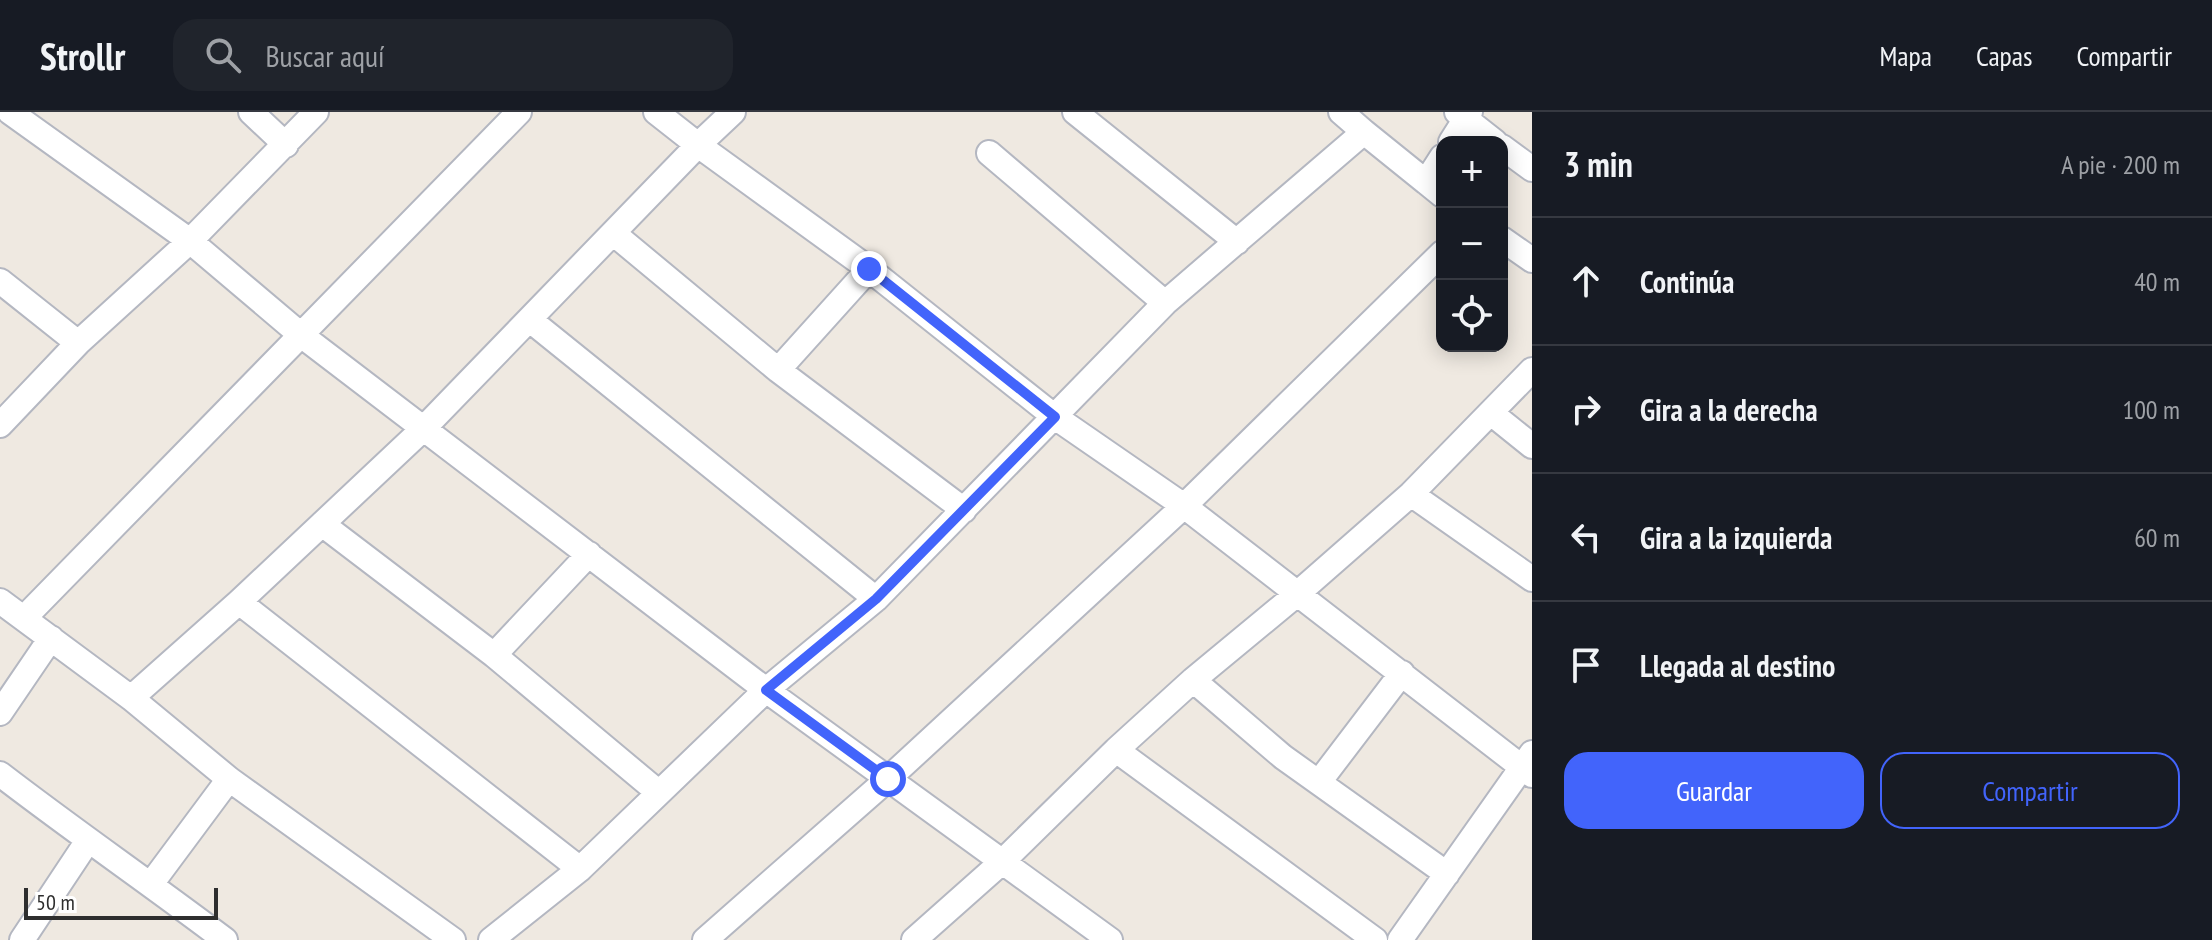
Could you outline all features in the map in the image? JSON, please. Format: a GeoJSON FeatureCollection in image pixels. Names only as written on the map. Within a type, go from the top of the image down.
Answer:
{"type":"FeatureCollection","features":[{"type":"Feature","properties":{"kind":"street"},"geometry":{"type":"LineString","coordinates":[[10,112],[190,241],[301,335],[766,690],[1110,940]]}},
{"type":"Feature","properties":{"kind":"street"},"geometry":{"type":"LineString","coordinates":[[251,112],[286,145]]}},
{"type":"Feature","properties":{"kind":"street"},"geometry":{"type":"LineString","coordinates":[[2,419],[78,343],[190,241],[316,112]]}},
{"type":"Feature","properties":{"kind":"street"},"geometry":{"type":"LineString","coordinates":[[24,618],[519,112]]}},
{"type":"Feature","properties":{"kind":"street"},"geometry":{"type":"LineString","coordinates":[[656,112],[869,269],[1055,417],[1184,506],[1529,766],[1400,940]]}},
{"type":"Feature","properties":{"kind":"street"},"geometry":{"type":"LineString","coordinates":[[131,698],[239,602],[423,429],[733,112]]}},
{"type":"Feature","properties":{"kind":"street"},"geometry":{"type":"LineString","coordinates":[[1075,112],[1237,242]]}},
{"type":"Feature","properties":{"kind":"street"},"geometry":{"type":"LineString","coordinates":[[1341,112],[1434,188]]}},
{"type":"Feature","properties":{"kind":"street"},"geometry":{"type":"LineString","coordinates":[[1454,136],[1464,114],[1488,136]]}},
{"type":"Feature","properties":{"kind":"street"},"geometry":{"type":"LineString","coordinates":[[491,940],[580,869],[766,690],[876,599],[1165,303],[1364,132]]}},
{"type":"Feature","properties":{"kind":"street"},"geometry":{"type":"LineString","coordinates":[[1508,151],[1532,169]]}},
{"type":"Feature","properties":{"kind":"street"},"geometry":{"type":"LineString","coordinates":[[989,153],[1165,303]]}},
{"type":"Feature","properties":{"kind":"street"},"geometry":{"type":"LineString","coordinates":[[613,233],[778,370],[964,510]]}},
{"type":"Feature","properties":{"kind":"street"},"geometry":{"type":"LineString","coordinates":[[1508,243],[1532,260]]}},
{"type":"Feature","properties":{"kind":"street"},"geometry":{"type":"LineString","coordinates":[[705,940],[888,779],[1184,506],[1436,259]]}},
{"type":"Feature","properties":{"kind":"street"},"geometry":{"type":"LineString","coordinates":[[778,370],[869,269]]}},
{"type":"Feature","properties":{"kind":"street"},"geometry":{"type":"LineString","coordinates":[[0,281],[78,343]]}},
{"type":"Feature","properties":{"kind":"street"},"geometry":{"type":"LineString","coordinates":[[530,320],[876,599]]}},
{"type":"Feature","properties":{"kind":"street"},"geometry":{"type":"LineString","coordinates":[[914,940],[1003,861],[1116,750],[1193,680],[1411,494],[1532,370]]}},
{"type":"Feature","properties":{"kind":"street"},"geometry":{"type":"LineString","coordinates":[[1491,413],[1532,446]]}},
{"type":"Feature","properties":{"kind":"street"},"geometry":{"type":"LineString","coordinates":[[1411,494],[1532,579]]}},
{"type":"Feature","properties":{"kind":"street"},"geometry":{"type":"LineString","coordinates":[[322,524],[494,655],[658,792]]}},
{"type":"Feature","properties":{"kind":"street"},"geometry":{"type":"LineString","coordinates":[[494,655],[589,554]]}},
{"type":"Feature","properties":{"kind":"street"},"geometry":{"type":"LineString","coordinates":[[0,601],[131,698],[229,779],[453,940]]}},
{"type":"Feature","properties":{"kind":"street"},"geometry":{"type":"LineString","coordinates":[[239,602],[580,869]]}},
{"type":"Feature","properties":{"kind":"street"},"geometry":{"type":"LineString","coordinates":[[0,713],[51,638]]}},
{"type":"Feature","properties":{"kind":"street"},"geometry":{"type":"LineString","coordinates":[[1319,782],[1402,673]]}},
{"type":"Feature","properties":{"kind":"street"},"geometry":{"type":"LineString","coordinates":[[1193,680],[1283,757],[1447,874]]}},
{"type":"Feature","properties":{"kind":"street"},"geometry":{"type":"LineString","coordinates":[[1116,750],[1375,940]]}},
{"type":"Feature","properties":{"kind":"street"},"geometry":{"type":"LineString","coordinates":[[0,774],[87,842],[151,884],[225,940]]}},
{"type":"Feature","properties":{"kind":"street"},"geometry":{"type":"LineString","coordinates":[[151,884],[229,779]]}},
{"type":"Feature","properties":{"kind":"street"},"geometry":{"type":"LineString","coordinates":[[0,929],[19,940],[87,842]]}},
{"type":"Feature","properties":{"kind":"route"},"geometry":{"type":"LineString","coordinates":[[869,269],[1055,417],[876,599],[766,690],[888,779]]}}]}
